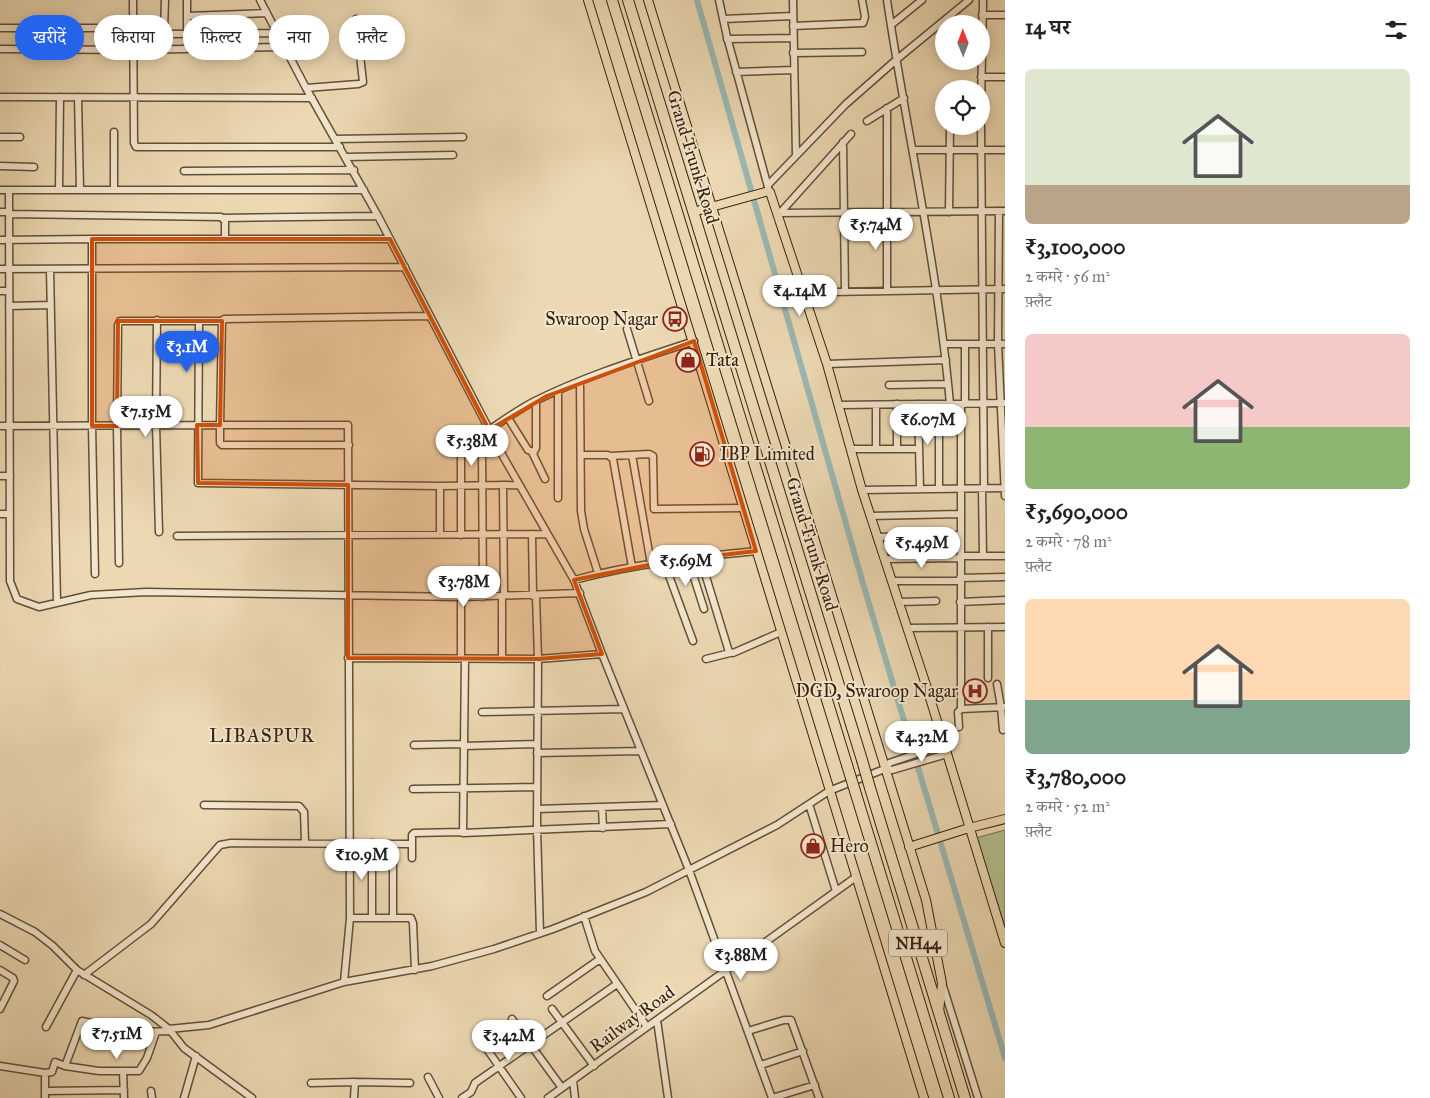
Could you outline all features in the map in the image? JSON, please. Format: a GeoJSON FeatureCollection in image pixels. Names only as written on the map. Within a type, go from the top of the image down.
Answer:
{"type":"FeatureCollection","features":[{"type":"Feature","properties":{"kind":"highway","name":"Grand Trunk Road"},"geometry":{"type":"LineString","coordinates":[[612,0],[949,1098]]}},
{"type":"Feature","properties":{"kind":"highway","name":"Grand Trunk Road"},"geometry":{"type":"LineString","coordinates":[[628,0],[965,1098]]}},
{"type":"Feature","properties":{"kind":"main road"},"geometry":{"type":"LineString","coordinates":[[588,0],[694,341],[756,551],[924,1098]]}},
{"type":"Feature","properties":{"kind":"main road"},"geometry":{"type":"LineString","coordinates":[[648,0],[926,900],[942,983],[939,1012]]}},
{"type":"Feature","properties":{"kind":"main road"},"geometry":{"type":"LineString","coordinates":[[693,212],[766,189],[779,213],[827,364],[870,516],[945,744],[1005,943]]}},
{"type":"Feature","properties":{"kind":"main road"},"geometry":{"type":"LineString","coordinates":[[909,847],[1005,819]]}},
{"type":"Feature","properties":{"kind":"street"},"geometry":{"type":"LineString","coordinates":[[133,0],[134,15]]}},
{"type":"Feature","properties":{"kind":"street"},"geometry":{"type":"LineString","coordinates":[[165,0],[165,32],[169,35],[183,34]]}},
{"type":"Feature","properties":{"kind":"street"},"geometry":{"type":"LineString","coordinates":[[187,0],[187,15]]}},
{"type":"Feature","properties":{"kind":"street"},"geometry":{"type":"LineString","coordinates":[[260,0],[269,17]]}},
{"type":"Feature","properties":{"kind":"street"},"geometry":{"type":"LineString","coordinates":[[719,0],[727,39],[766,189]]}},
{"type":"Feature","properties":{"kind":"street"},"geometry":{"type":"LineString","coordinates":[[793,0],[796,155]]}},
{"type":"Feature","properties":{"kind":"street"},"geometry":{"type":"LineString","coordinates":[[793,26],[863,23],[865,17],[862,0]]}},
{"type":"Feature","properties":{"kind":"street"},"geometry":{"type":"LineString","coordinates":[[887,0],[924,212],[944,344],[950,404]]}},
{"type":"Feature","properties":{"kind":"street"},"geometry":{"type":"LineString","coordinates":[[891,25],[922,0]]}},
{"type":"Feature","properties":{"kind":"street"},"geometry":{"type":"LineString","coordinates":[[766,189],[846,104],[969,0]]}},
{"type":"Feature","properties":{"kind":"street"},"geometry":{"type":"LineString","coordinates":[[982,15],[983,0]]}},
{"type":"Feature","properties":{"kind":"street"},"geometry":{"type":"LineString","coordinates":[[214,15],[267,13]]}},
{"type":"Feature","properties":{"kind":"street"},"geometry":{"type":"LineString","coordinates":[[990,15],[1005,15]]}},
{"type":"Feature","properties":{"kind":"street"},"geometry":{"type":"LineString","coordinates":[[723,19],[793,16]]}},
{"type":"Feature","properties":{"kind":"street"},"geometry":{"type":"LineString","coordinates":[[0,28],[94,28]]}},
{"type":"Feature","properties":{"kind":"street"},"geometry":{"type":"LineString","coordinates":[[727,39],[793,38]]}},
{"type":"Feature","properties":{"kind":"street"},"geometry":{"type":"LineString","coordinates":[[173,49],[269,47]]}},
{"type":"Feature","properties":{"kind":"street"},"geometry":{"type":"LineString","coordinates":[[0,49],[94,50]]}},
{"type":"Feature","properties":{"kind":"street"},"geometry":{"type":"LineString","coordinates":[[793,53],[862,52]]}},
{"type":"Feature","properties":{"kind":"street"},"geometry":{"type":"LineString","coordinates":[[134,60],[134,145],[139,148],[340,147]]}},
{"type":"Feature","properties":{"kind":"street"},"geometry":{"type":"LineString","coordinates":[[291,60],[354,170],[489,430],[546,534],[574,580],[690,870],[772,1098],[815,1085]]}},
{"type":"Feature","properties":{"kind":"street"},"geometry":{"type":"LineString","coordinates":[[306,88],[363,82],[361,60]]}},
{"type":"Feature","properties":{"kind":"street"},"geometry":{"type":"LineString","coordinates":[[736,72],[794,70]]}},
{"type":"Feature","properties":{"kind":"street"},"geometry":{"type":"LineString","coordinates":[[981,70],[981,77],[1005,77]]}},
{"type":"Feature","properties":{"kind":"street"},"geometry":{"type":"LineString","coordinates":[[0,97],[312,98]]}},
{"type":"Feature","properties":{"kind":"street"},"geometry":{"type":"LineString","coordinates":[[59,190],[60,97]]}},
{"type":"Feature","properties":{"kind":"street"},"geometry":{"type":"LineString","coordinates":[[78,97],[80,190]]}},
{"type":"Feature","properties":{"kind":"street"},"geometry":{"type":"LineString","coordinates":[[867,120],[904,98]]}},
{"type":"Feature","properties":{"kind":"street"},"geometry":{"type":"LineString","coordinates":[[887,108],[887,291]]}},
{"type":"Feature","properties":{"kind":"street"},"geometry":{"type":"LineString","coordinates":[[114,132],[114,190]]}},
{"type":"Feature","properties":{"kind":"street"},"geometry":{"type":"LineString","coordinates":[[779,213],[851,134]]}},
{"type":"Feature","properties":{"kind":"street"},"geometry":{"type":"LineString","coordinates":[[949,212],[950,135]]}},
{"type":"Feature","properties":{"kind":"street"},"geometry":{"type":"LineString","coordinates":[[981,135],[983,556]]}},
{"type":"Feature","properties":{"kind":"street"},"geometry":{"type":"LineString","coordinates":[[0,137],[20,137]]}},
{"type":"Feature","properties":{"kind":"street"},"geometry":{"type":"LineString","coordinates":[[336,139],[463,137]]}},
{"type":"Feature","properties":{"kind":"street"},"geometry":{"type":"LineString","coordinates":[[843,142],[845,292]]}},
{"type":"Feature","properties":{"kind":"street"},"geometry":{"type":"LineString","coordinates":[[914,150],[1005,150]]}},
{"type":"Feature","properties":{"kind":"street"},"geometry":{"type":"LineString","coordinates":[[346,156],[453,155]]}},
{"type":"Feature","properties":{"kind":"street"},"geometry":{"type":"LineString","coordinates":[[0,166],[34,167]]}},
{"type":"Feature","properties":{"kind":"street"},"geometry":{"type":"LineString","coordinates":[[184,171],[354,170]]}},
{"type":"Feature","properties":{"kind":"street"},"geometry":{"type":"LineString","coordinates":[[0,190],[364,190]]}},
{"type":"Feature","properties":{"kind":"street"},"geometry":{"type":"LineString","coordinates":[[9,190],[10,581],[16,598],[39,607],[91,595],[146,592],[348,597],[483,597],[580,593]]}},
{"type":"Feature","properties":{"kind":"street"},"geometry":{"type":"LineString","coordinates":[[779,213],[1002,211],[1005,496]]}},
{"type":"Feature","properties":{"kind":"street"},"geometry":{"type":"LineString","coordinates":[[0,212],[223,218],[378,216]]}},
{"type":"Feature","properties":{"kind":"street"},"geometry":{"type":"LineString","coordinates":[[223,218],[225,239]]}},
{"type":"Feature","properties":{"kind":"street"},"geometry":{"type":"LineString","coordinates":[[0,240],[390,238]]}},
{"type":"Feature","properties":{"kind":"street"},"geometry":{"type":"LineString","coordinates":[[92,239],[92,426],[96,574]]}},
{"type":"Feature","properties":{"kind":"street"},"geometry":{"type":"LineString","coordinates":[[0,269],[405,267]]}},
{"type":"Feature","properties":{"kind":"street"},"geometry":{"type":"LineString","coordinates":[[50,269],[57,602]]}},
{"type":"Feature","properties":{"kind":"street"},"geometry":{"type":"LineString","coordinates":[[831,292],[1002,289]]}},
{"type":"Feature","properties":{"kind":"street"},"geometry":{"type":"LineString","coordinates":[[0,291],[9,291]]}},
{"type":"Feature","properties":{"kind":"street"},"geometry":{"type":"LineString","coordinates":[[9,306],[50,306]]}},
{"type":"Feature","properties":{"kind":"street"},"geometry":{"type":"LineString","coordinates":[[119,563],[118,325],[122,321],[222,321],[226,319],[430,316]]}},
{"type":"Feature","properties":{"kind":"street"},"geometry":{"type":"LineString","coordinates":[[157,320],[156,425],[159,532]]}},
{"type":"Feature","properties":{"kind":"street"},"geometry":{"type":"LineString","coordinates":[[198,320],[198,483],[519,485]]}},
{"type":"Feature","properties":{"kind":"street"},"geometry":{"type":"LineString","coordinates":[[222,321],[220,425],[220,443],[222,445],[349,445]]}},
{"type":"Feature","properties":{"kind":"street"},"geometry":{"type":"LineString","coordinates":[[627,329],[649,401]]}},
{"type":"Feature","properties":{"kind":"street"},"geometry":{"type":"LineString","coordinates":[[489,430],[536,401],[558,391],[636,360],[694,341]]}},
{"type":"Feature","properties":{"kind":"street"},"geometry":{"type":"LineString","coordinates":[[944,344],[1002,344]]}},
{"type":"Feature","properties":{"kind":"street"},"geometry":{"type":"LineString","coordinates":[[959,727],[958,712],[961,709],[960,489],[965,344]]}},
{"type":"Feature","properties":{"kind":"street"},"geometry":{"type":"LineString","coordinates":[[827,364],[946,360]]}},
{"type":"Feature","properties":{"kind":"street"},"geometry":{"type":"LineString","coordinates":[[580,382],[581,511],[584,529],[598,573]]}},
{"type":"Feature","properties":{"kind":"street"},"geometry":{"type":"LineString","coordinates":[[888,385],[948,384]]}},
{"type":"Feature","properties":{"kind":"street"},"geometry":{"type":"LineString","coordinates":[[558,391],[558,498]]}},
{"type":"Feature","properties":{"kind":"street"},"geometry":{"type":"LineString","coordinates":[[532,452],[536,448],[536,401]]}},
{"type":"Feature","properties":{"kind":"street"},"geometry":{"type":"LineString","coordinates":[[839,405],[1003,403]]}},
{"type":"Feature","properties":{"kind":"street"},"geometry":{"type":"LineString","coordinates":[[897,404],[897,449]]}},
{"type":"Feature","properties":{"kind":"street"},"geometry":{"type":"LineString","coordinates":[[918,404],[920,489]]}},
{"type":"Feature","properties":{"kind":"street"},"geometry":{"type":"LineString","coordinates":[[939,404],[939,489]]}},
{"type":"Feature","properties":{"kind":"street"},"geometry":{"type":"LineString","coordinates":[[876,405],[876,449]]}},
{"type":"Feature","properties":{"kind":"street"},"geometry":{"type":"LineString","coordinates":[[508,418],[528,450],[532,452],[545,479]]}},
{"type":"Feature","properties":{"kind":"street"},"geometry":{"type":"LineString","coordinates":[[0,426],[348,425],[350,918],[344,982]]}},
{"type":"Feature","properties":{"kind":"street"},"geometry":{"type":"LineString","coordinates":[[482,446],[483,597]]}},
{"type":"Feature","properties":{"kind":"street"},"geometry":{"type":"LineString","coordinates":[[461,447],[461,535]]}},
{"type":"Feature","properties":{"kind":"street"},"geometry":{"type":"LineString","coordinates":[[851,449],[919,449]]}},
{"type":"Feature","properties":{"kind":"street"},"geometry":{"type":"LineString","coordinates":[[581,455],[649,454],[653,456],[654,508],[743,508]]}},
{"type":"Feature","properties":{"kind":"street"},"geometry":{"type":"LineString","coordinates":[[632,455],[651,564]]}},
{"type":"Feature","properties":{"kind":"street"},"geometry":{"type":"LineString","coordinates":[[611,456],[614,462],[632,568]]}},
{"type":"Feature","properties":{"kind":"street"},"geometry":{"type":"LineString","coordinates":[[0,476],[10,476]]}},
{"type":"Feature","properties":{"kind":"street"},"geometry":{"type":"LineString","coordinates":[[502,659],[503,485]]}},
{"type":"Feature","properties":{"kind":"street"},"geometry":{"type":"LineString","coordinates":[[440,486],[440,534]]}},
{"type":"Feature","properties":{"kind":"street"},"geometry":{"type":"LineString","coordinates":[[862,490],[1005,488]]}},
{"type":"Feature","properties":{"kind":"street"},"geometry":{"type":"LineString","coordinates":[[0,514],[10,514]]}},
{"type":"Feature","properties":{"kind":"street"},"geometry":{"type":"LineString","coordinates":[[870,516],[960,514]]}},
{"type":"Feature","properties":{"kind":"street"},"geometry":{"type":"LineString","coordinates":[[532,534],[538,659],[537,830],[540,934]]}},
{"type":"Feature","properties":{"kind":"street"},"geometry":{"type":"LineString","coordinates":[[177,536],[546,534]]}},
{"type":"Feature","properties":{"kind":"street"},"geometry":{"type":"LineString","coordinates":[[877,537],[960,534]]}},
{"type":"Feature","properties":{"kind":"street"},"geometry":{"type":"LineString","coordinates":[[574,580],[598,573],[651,564],[756,551]]}},
{"type":"Feature","properties":{"kind":"street"},"geometry":{"type":"LineString","coordinates":[[884,559],[1005,556]]}},
{"type":"Feature","properties":{"kind":"street"},"geometry":{"type":"LineString","coordinates":[[700,557],[730,653]]}},
{"type":"Feature","properties":{"kind":"street"},"geometry":{"type":"LineString","coordinates":[[688,559],[704,609]]}},
{"type":"Feature","properties":{"kind":"street"},"geometry":{"type":"LineString","coordinates":[[664,562],[693,641]]}},
{"type":"Feature","properties":{"kind":"street"},"geometry":{"type":"LineString","coordinates":[[892,581],[1005,577]]}},
{"type":"Feature","properties":{"kind":"street"},"geometry":{"type":"LineString","coordinates":[[461,597],[463,658],[462,832]]}},
{"type":"Feature","properties":{"kind":"street"},"geometry":{"type":"LineString","coordinates":[[960,602],[1005,600]]}},
{"type":"Feature","properties":{"kind":"street"},"geometry":{"type":"LineString","coordinates":[[899,602],[936,601]]}},
{"type":"Feature","properties":{"kind":"street"},"geometry":{"type":"LineString","coordinates":[[988,627],[988,678]]}},
{"type":"Feature","properties":{"kind":"street"},"geometry":{"type":"LineString","coordinates":[[908,628],[1005,627]]}},
{"type":"Feature","properties":{"kind":"street"},"geometry":{"type":"LineString","coordinates":[[706,659],[730,653],[781,632]]}},
{"type":"Feature","properties":{"kind":"street"},"geometry":{"type":"LineString","coordinates":[[348,658],[538,659],[602,654]]}},
{"type":"Feature","properties":{"kind":"street"},"geometry":{"type":"LineString","coordinates":[[997,684],[1003,707],[1003,730]]}},
{"type":"Feature","properties":{"kind":"street"},"geometry":{"type":"LineString","coordinates":[[961,709],[1003,707]]}},
{"type":"Feature","properties":{"kind":"street"},"geometry":{"type":"LineString","coordinates":[[482,712],[624,709]]}},
{"type":"Feature","properties":{"kind":"street"},"geometry":{"type":"LineString","coordinates":[[414,745],[537,744]]}},
{"type":"Feature","properties":{"kind":"street"},"geometry":{"type":"LineString","coordinates":[[65,1066],[82,1021],[138,1032],[156,1032],[209,1025],[344,982],[416,970],[494,949],[540,934],[646,892],[777,825],[829,791],[886,768],[889,763],[945,744]]}},
{"type":"Feature","properties":{"kind":"street"},"geometry":{"type":"LineString","coordinates":[[537,754],[641,751]]}},
{"type":"Feature","properties":{"kind":"street"},"geometry":{"type":"LineString","coordinates":[[886,768],[892,770],[947,754]]}},
{"type":"Feature","properties":{"kind":"street"},"geometry":{"type":"LineString","coordinates":[[413,789],[537,787]]}},
{"type":"Feature","properties":{"kind":"street"},"geometry":{"type":"LineString","coordinates":[[537,809],[663,804]]}},
{"type":"Feature","properties":{"kind":"street"},"geometry":{"type":"LineString","coordinates":[[809,804],[836,891]]}},
{"type":"Feature","properties":{"kind":"street"},"geometry":{"type":"LineString","coordinates":[[204,805],[299,806],[304,812],[305,842]]}},
{"type":"Feature","properties":{"kind":"street"},"geometry":{"type":"LineString","coordinates":[[602,807],[603,828]]}},
{"type":"Feature","properties":{"kind":"street"},"geometry":{"type":"LineString","coordinates":[[412,858],[412,835],[414,833],[603,828],[671,824]]}},
{"type":"Feature","properties":{"kind":"street"},"geometry":{"type":"LineString","coordinates":[[84,975],[151,924],[220,845],[231,843],[305,842],[408,844]]}},
{"type":"Feature","properties":{"kind":"street"},"geometry":{"type":"LineString","coordinates":[[372,843],[372,918]]}},
{"type":"Feature","properties":{"kind":"street"},"geometry":{"type":"LineString","coordinates":[[393,844],[393,917]]}},
{"type":"Feature","properties":{"kind":"street","name":"Railway Road"},"geometry":{"type":"LineString","coordinates":[[548,1098],[856,877]]}},
{"type":"Feature","properties":{"kind":"street"},"geometry":{"type":"LineString","coordinates":[[0,915],[46,940],[77,970],[151,1015],[170,1030],[184,1048],[252,1098]]}},
{"type":"Feature","properties":{"kind":"street"},"geometry":{"type":"LineString","coordinates":[[584,916],[590,938],[600,959],[647,1027]]}},
{"type":"Feature","properties":{"kind":"street"},"geometry":{"type":"LineString","coordinates":[[350,918],[408,917],[412,920],[416,970]]}},
{"type":"Feature","properties":{"kind":"street"},"geometry":{"type":"LineString","coordinates":[[0,946],[25,960]]}},
{"type":"Feature","properties":{"kind":"street"},"geometry":{"type":"LineString","coordinates":[[547,996],[600,959]]}},
{"type":"Feature","properties":{"kind":"street"},"geometry":{"type":"LineString","coordinates":[[0,970],[14,980],[0,1009]]}},
{"type":"Feature","properties":{"kind":"street"},"geometry":{"type":"LineString","coordinates":[[46,1027],[77,970]]}},
{"type":"Feature","properties":{"kind":"street"},"geometry":{"type":"LineString","coordinates":[[942,983],[978,1098]]}},
{"type":"Feature","properties":{"kind":"street"},"geometry":{"type":"LineString","coordinates":[[462,1098],[471,1092],[475,1083],[617,984]]}},
{"type":"Feature","properties":{"kind":"street"},"geometry":{"type":"LineString","coordinates":[[552,1009],[594,1066]]}},
{"type":"Feature","properties":{"kind":"street"},"geometry":{"type":"LineString","coordinates":[[512,1019],[562,1088]]}},
{"type":"Feature","properties":{"kind":"street"},"geometry":{"type":"LineString","coordinates":[[748,1031],[788,1019],[791,1020],[819,1098]]}},
{"type":"Feature","properties":{"kind":"street"},"geometry":{"type":"LineString","coordinates":[[657,1020],[668,1098]]}},
{"type":"Feature","properties":{"kind":"street"},"geometry":{"type":"LineString","coordinates":[[0,1066],[44,1073],[52,1072],[55,1062],[65,1066],[99,1071],[139,1071],[156,1032]]}},
{"type":"Feature","properties":{"kind":"street"},"geometry":{"type":"LineString","coordinates":[[480,1039],[521,1098]]}},
{"type":"Feature","properties":{"kind":"street"},"geometry":{"type":"LineString","coordinates":[[761,1065],[803,1051]]}},
{"type":"Feature","properties":{"kind":"street"},"geometry":{"type":"LineString","coordinates":[[184,1098],[196,1056]]}},
{"type":"Feature","properties":{"kind":"street"},"geometry":{"type":"LineString","coordinates":[[123,1071],[124,1098]]}},
{"type":"Feature","properties":{"kind":"street"},"geometry":{"type":"LineString","coordinates":[[44,1073],[45,1094],[124,1090]]}},
{"type":"Feature","properties":{"kind":"street"},"geometry":{"type":"LineString","coordinates":[[428,1077],[439,1098]]}},
{"type":"Feature","properties":{"kind":"street"},"geometry":{"type":"LineString","coordinates":[[573,1080],[575,1098]]}},
{"type":"Feature","properties":{"kind":"street"},"geometry":{"type":"LineString","coordinates":[[354,1098],[355,1082]]}},
{"type":"Feature","properties":{"kind":"street"},"geometry":{"type":"LineString","coordinates":[[310,1083],[410,1083]]}},
{"type":"Feature","properties":{"kind":"highlighted area"},"geometry":{"type":"Polygon","coordinates":[[[92,239],[390,239],[489,430],[547,396],[694,341],[756,551],[664,562],[574,580],[602,654],[538,659],[348,658],[348,485],[198,483],[197,425],[220,425],[222,321],[118,321],[117,426],[92,426],[92,239]]]}},
{"type":"Feature","properties":{"kind":"green space"},"geometry":{"type":"Polygon","coordinates":[[[1005,830],[1005,926],[976,838],[1005,830]]]}},
{"type":"Feature","properties":{"kind":"waterway"},"geometry":{"type":"LineString","coordinates":[[697,0],[864,587],[1005,1058]]}},
{"type":"Feature","properties":{"kind":"place","name":"Swaroop Nagar"},"geometry":{"type":"Point","coordinates":[675,319]}},
{"type":"Feature","properties":{"kind":"place","name":"Tata"},"geometry":{"type":"Point","coordinates":[688,360]}},
{"type":"Feature","properties":{"kind":"place","name":"IBP Limited"},"geometry":{"type":"Point","coordinates":[702,454]}},
{"type":"Feature","properties":{"kind":"place","name":"DGD, Swaroop Nagar"},"geometry":{"type":"Point","coordinates":[975,691]}},
{"type":"Feature","properties":{"kind":"place","name":"Hero"},"geometry":{"type":"Point","coordinates":[813,846]}},
{"type":"Feature","properties":{"kind":"district","name":"LIBASPUR"},"geometry":{"type":"Point","coordinates":[262,735]}}]}
